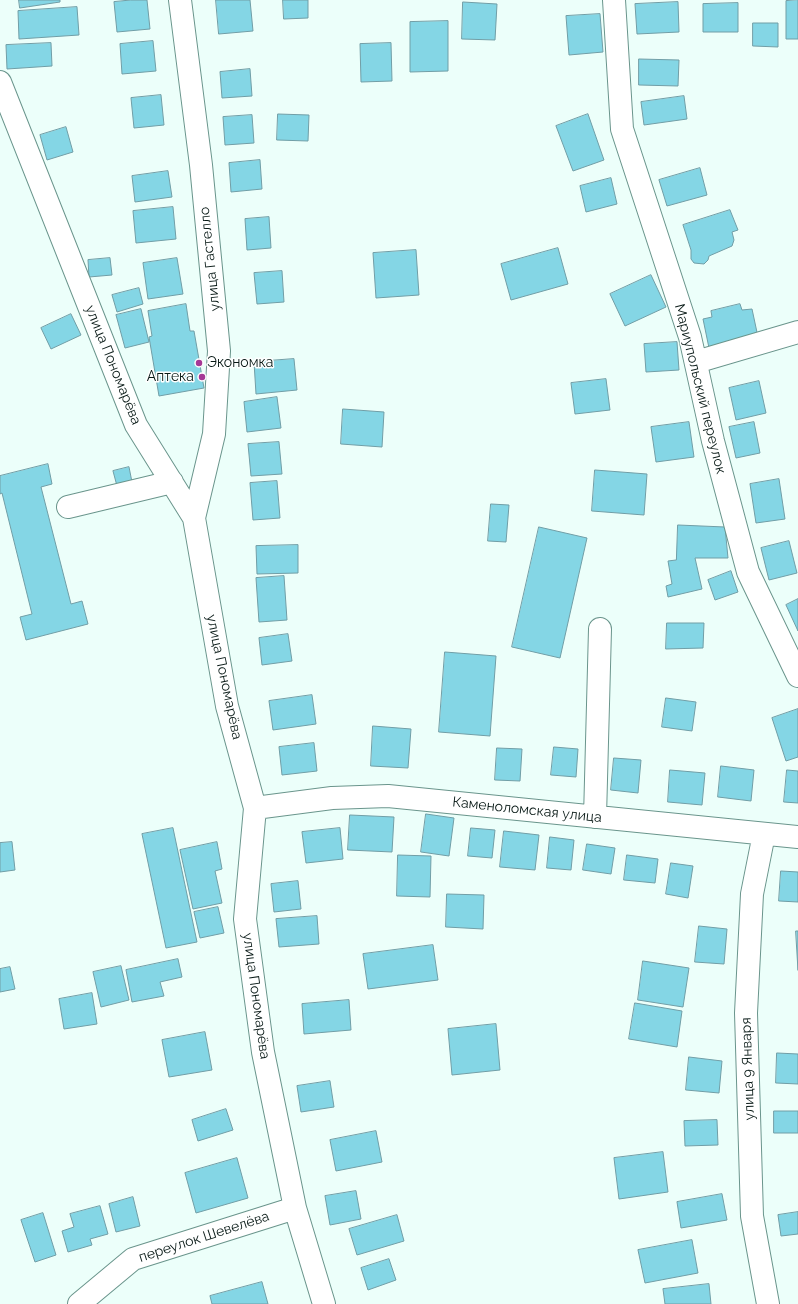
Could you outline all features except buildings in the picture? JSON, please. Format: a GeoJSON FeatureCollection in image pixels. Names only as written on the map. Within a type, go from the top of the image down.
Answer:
{"type":"FeatureCollection","features":[{"type":"Feature","properties":{"kind":"street","name":"улица Гастелло"},"geometry":{"type":"LineString","coordinates":[[180,0],[201,165],[219,351],[214,434],[194,518]]}},
{"type":"Feature","properties":{"kind":"street","name":"Мариупольский переулок"},"geometry":{"type":"LineString","coordinates":[[614,0],[622,130],[690,337],[713,442],[748,572],[798,676]]}},
{"type":"Feature","properties":{"kind":"street","name":"улица Пономарёва"},"geometry":{"type":"LineString","coordinates":[[0,82],[136,425],[194,518],[227,706],[255,808],[245,919],[263,1052],[295,1208],[324,1304]]}},
{"type":"Feature","properties":{"kind":"street"},"geometry":{"type":"LineString","coordinates":[[696,362],[798,332]]}},
{"type":"Feature","properties":{"kind":"street"},"geometry":{"type":"LineString","coordinates":[[68,507],[172,482]]}},
{"type":"Feature","properties":{"kind":"street"},"geometry":{"type":"LineString","coordinates":[[595,817],[600,629]]}},
{"type":"Feature","properties":{"kind":"street","name":"Каменоломская улица"},"geometry":{"type":"LineString","coordinates":[[255,808],[332,798],[388,796],[798,837]]}},
{"type":"Feature","properties":{"kind":"street","name":"улица 9 Января"},"geometry":{"type":"LineString","coordinates":[[764,834],[752,894],[746,1013],[752,1216],[768,1304]]}},
{"type":"Feature","properties":{"kind":"street","name":"переулок Шевелёва"},"geometry":{"type":"LineString","coordinates":[[79,1304],[133,1260],[295,1208]]}},
{"type":"Feature","properties":{"kind":"place","name":"Экономка"},"geometry":{"type":"Point","coordinates":[199,363]}},
{"type":"Feature","properties":{"kind":"place","name":"Аптека"},"geometry":{"type":"Point","coordinates":[202,377]}}]}
